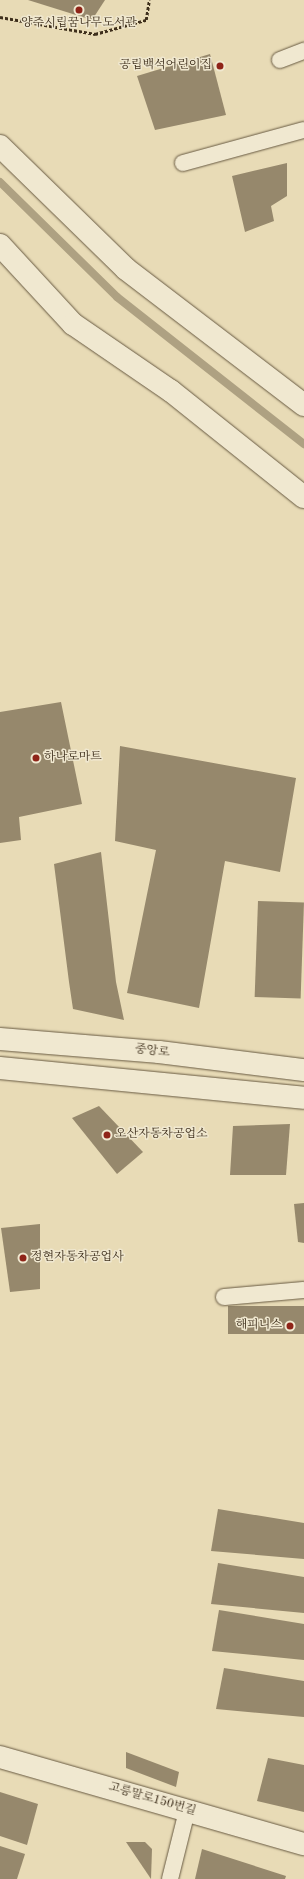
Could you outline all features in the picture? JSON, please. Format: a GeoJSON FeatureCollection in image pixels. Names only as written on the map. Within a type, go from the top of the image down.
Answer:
{"type":"FeatureCollection","features":[{"type":"Feature","properties":{"kind":"street"},"geometry":{"type":"LineString","coordinates":[[0,146],[126,269],[304,405]]}},
{"type":"Feature","properties":{"kind":"street"},"geometry":{"type":"LineString","coordinates":[[0,245],[73,324],[171,391],[304,497]]}},
{"type":"Feature","properties":{"kind":"street","name":"중앙로"},"geometry":{"type":"LineString","coordinates":[[0,1039],[159,1052],[304,1070]]}},
{"type":"Feature","properties":{"kind":"street"},"geometry":{"type":"LineString","coordinates":[[0,1068],[304,1098]]}},
{"type":"Feature","properties":{"kind":"street","name":"고릉말로150번길"},"geometry":{"type":"LineString","coordinates":[[0,1757],[304,1844]]}},
{"type":"Feature","properties":{"kind":"lane"},"geometry":{"type":"LineString","coordinates":[[280,60],[304,51]]}},
{"type":"Feature","properties":{"kind":"lane"},"geometry":{"type":"LineString","coordinates":[[183,163],[304,130]]}},
{"type":"Feature","properties":{"kind":"lane"},"geometry":{"type":"LineString","coordinates":[[224,1297],[304,1290]]}},
{"type":"Feature","properties":{"kind":"lane"},"geometry":{"type":"LineString","coordinates":[[170,1879],[188,1811]]}},
{"type":"Feature","properties":{"kind":"path"},"geometry":{"type":"LineString","coordinates":[[0,17],[95,34],[146,20],[150,0]]}},
{"type":"Feature","properties":{"kind":"building","name":"양주시립꿈나무도서관"},"geometry":{"type":"Polygon","coordinates":[[[28,0],[105,0],[92,20],[28,0]]]}},
{"type":"Feature","properties":{"kind":"building"},"geometry":{"type":"Polygon","coordinates":[[[210,54],[226,115],[155,130],[137,76],[210,54]]]}},
{"type":"Feature","properties":{"kind":"building"},"geometry":{"type":"Polygon","coordinates":[[[287,163],[287,196],[271,206],[274,221],[245,232],[232,176],[287,163]]]}},
{"type":"Feature","properties":{"kind":"building","name":"하나로마트"},"geometry":{"type":"Polygon","coordinates":[[[61,702],[82,804],[19,817],[21,840],[0,843],[0,712],[61,702]]]}},
{"type":"Feature","properties":{"kind":"building"},"geometry":{"type":"Polygon","coordinates":[[[120,746],[296,778],[280,872],[225,861],[199,1008],[127,993],[156,850],[115,841],[120,746]]]}},
{"type":"Feature","properties":{"kind":"building"},"geometry":{"type":"Polygon","coordinates":[[[101,852],[116,982],[124,1020],[73,1009],[69,982],[54,864],[101,852]]]}},
{"type":"Feature","properties":{"kind":"building"},"geometry":{"type":"Polygon","coordinates":[[[258,901],[304,903],[301,999],[255,997],[258,901]]]}},
{"type":"Feature","properties":{"kind":"building","name":"오산자동차공업소"},"geometry":{"type":"Polygon","coordinates":[[[99,1106],[143,1152],[117,1174],[72,1118],[99,1106]]]}},
{"type":"Feature","properties":{"kind":"building"},"geometry":{"type":"Polygon","coordinates":[[[290,1124],[286,1175],[230,1175],[233,1126],[290,1124]]]}},
{"type":"Feature","properties":{"kind":"building"},"geometry":{"type":"Polygon","coordinates":[[[304,1203],[304,1243],[298,1242],[294,1204],[304,1203]]]}},
{"type":"Feature","properties":{"kind":"building","name":"정현자동차공업사"},"geometry":{"type":"Polygon","coordinates":[[[40,1224],[40,1289],[10,1292],[1,1228],[40,1224]]]}},
{"type":"Feature","properties":{"kind":"building"},"geometry":{"type":"Polygon","coordinates":[[[228,1306],[304,1306],[304,1334],[228,1334],[228,1306]]]}},
{"type":"Feature","properties":{"kind":"building"},"geometry":{"type":"Polygon","coordinates":[[[218,1509],[304,1523],[304,1559],[211,1551],[218,1509]]]}},
{"type":"Feature","properties":{"kind":"building"},"geometry":{"type":"Polygon","coordinates":[[[218,1563],[304,1577],[304,1613],[211,1604],[218,1563]]]}},
{"type":"Feature","properties":{"kind":"building"},"geometry":{"type":"Polygon","coordinates":[[[219,1610],[304,1624],[304,1660],[212,1651],[219,1610]]]}},
{"type":"Feature","properties":{"kind":"building"},"geometry":{"type":"Polygon","coordinates":[[[224,1668],[304,1681],[304,1717],[216,1709],[224,1668]]]}},
{"type":"Feature","properties":{"kind":"building"},"geometry":{"type":"Polygon","coordinates":[[[126,1752],[179,1772],[176,1787],[126,1768],[126,1752]]]}},
{"type":"Feature","properties":{"kind":"building"},"geometry":{"type":"Polygon","coordinates":[[[268,1758],[304,1765],[304,1812],[257,1801],[268,1758]]]}},
{"type":"Feature","properties":{"kind":"building"},"geometry":{"type":"Polygon","coordinates":[[[0,1792],[38,1804],[27,1845],[0,1836],[0,1792]]]}},
{"type":"Feature","properties":{"kind":"building"},"geometry":{"type":"Polygon","coordinates":[[[126,1842],[145,1842],[152,1849],[151,1879],[126,1842]]]}},
{"type":"Feature","properties":{"kind":"building"},"geometry":{"type":"Polygon","coordinates":[[[0,1846],[25,1854],[17,1879],[0,1879],[0,1846]]]}},
{"type":"Feature","properties":{"kind":"building"},"geometry":{"type":"Polygon","coordinates":[[[202,1849],[286,1876],[285,1879],[195,1879],[202,1849]]]}},
{"type":"Feature","properties":{"kind":"waterway"},"geometry":{"type":"LineString","coordinates":[[0,182],[117,297],[304,444]]}},
{"type":"Feature","properties":{"kind":"place","name":"양주시립꿈나무도서관"},"geometry":{"type":"Point","coordinates":[79,10]}},
{"type":"Feature","properties":{"kind":"place","name":"공립백석어린이집"},"geometry":{"type":"Point","coordinates":[220,66]}},
{"type":"Feature","properties":{"kind":"place","name":"하나로마트"},"geometry":{"type":"Point","coordinates":[36,758]}},
{"type":"Feature","properties":{"kind":"place","name":"오산자동차공업소"},"geometry":{"type":"Point","coordinates":[107,1135]}},
{"type":"Feature","properties":{"kind":"place","name":"정현자동차공업사"},"geometry":{"type":"Point","coordinates":[23,1258]}},
{"type":"Feature","properties":{"kind":"place","name":"해피니스"},"geometry":{"type":"Point","coordinates":[290,1326]}}]}
